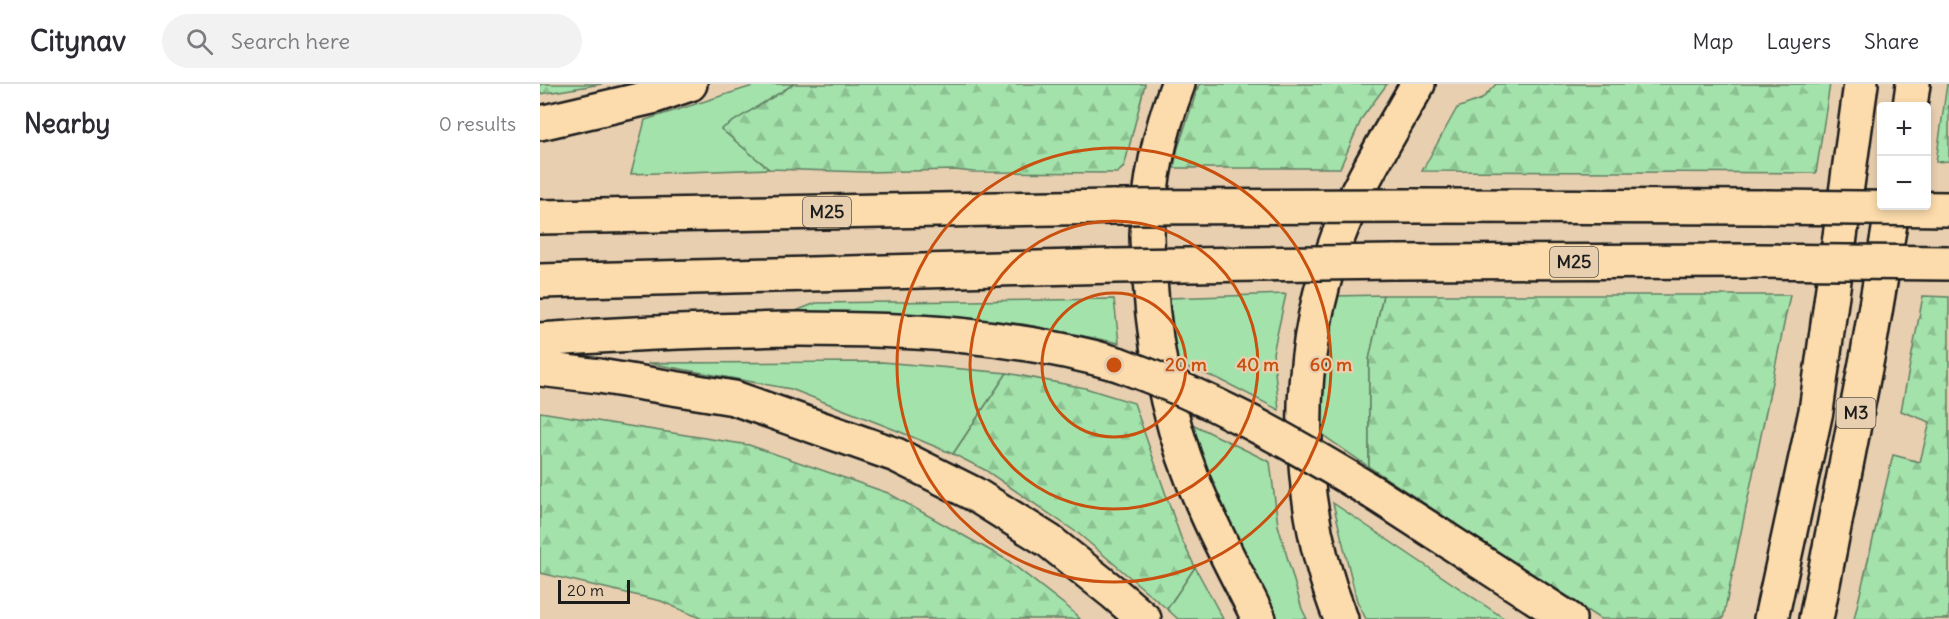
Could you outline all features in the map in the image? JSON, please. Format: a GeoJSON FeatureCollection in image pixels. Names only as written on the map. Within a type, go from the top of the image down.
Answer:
{"type":"FeatureCollection","features":[{"type":"Feature","properties":{"kind":"highway"},"geometry":{"type":"LineString","coordinates":[[540,123],[652,97],[690,84]]}},
{"type":"Feature","properties":{"kind":"highway"},"geometry":{"type":"LineString","coordinates":[[1178,84],[1167,112],[1155,167],[1147,236],[1152,307],[1161,369],[1173,424],[1204,507],[1259,619]]}},
{"type":"Feature","properties":{"kind":"highway"},"geometry":{"type":"LineString","coordinates":[[1341,619],[1332,594],[1310,508],[1304,438],[1306,374],[1320,299],[1338,237],[1370,167],[1418,84]]}},
{"type":"Feature","properties":{"kind":"highway","name":"M3"},"geometry":{"type":"LineString","coordinates":[[1771,619],[1816,411],[1861,84]]}},
{"type":"Feature","properties":{"kind":"highway"},"geometry":{"type":"LineString","coordinates":[[1911,102],[1913,84]]}},
{"type":"Feature","properties":{"kind":"highway","name":"M25"},"geometry":{"type":"LineString","coordinates":[[540,217],[1114,207],[1949,208]]}},
{"type":"Feature","properties":{"kind":"highway","name":"M3"},"geometry":{"type":"LineString","coordinates":[[1816,619],[1868,353],[1892,210]]}},
{"type":"Feature","properties":{"kind":"highway","name":"M25"},"geometry":{"type":"LineString","coordinates":[[540,282],[1114,266],[1393,262],[1949,263]]}},
{"type":"Feature","properties":{"kind":"highway"},"geometry":{"type":"LineString","coordinates":[[540,340],[704,330],[870,329],[1000,338],[1077,352],[1118,364],[1176,386],[1231,411],[1321,460],[1569,619]]}},
{"type":"Feature","properties":{"kind":"highway"},"geometry":{"type":"LineString","coordinates":[[540,369],[734,398],[896,455],[974,494],[1048,541],[1144,619]]}},
{"type":"Feature","properties":{"kind":"green space"},"geometry":{"type":"Polygon","coordinates":[[[540,84],[602,84],[540,94],[540,84]]]}},
{"type":"Feature","properties":{"kind":"green space"},"geometry":{"type":"Polygon","coordinates":[[[759,84],[794,84],[722,129],[769,169],[631,174],[645,120],[759,84]]]}},
{"type":"Feature","properties":{"kind":"green space"},"geometry":{"type":"Polygon","coordinates":[[[794,84],[1145,84],[1124,167],[1117,173],[955,170],[865,172],[769,169],[721,129],[794,84]]]}},
{"type":"Feature","properties":{"kind":"green space"},"geometry":{"type":"Polygon","coordinates":[[[1199,84],[1387,84],[1362,118],[1340,168],[1174,168],[1177,151],[1199,84]]]}},
{"type":"Feature","properties":{"kind":"green space"},"geometry":{"type":"Polygon","coordinates":[[[1496,84],[1830,84],[1816,173],[1422,171],[1457,108],[1482,99],[1496,84]]]}},
{"type":"Feature","properties":{"kind":"green space"},"geometry":{"type":"Polygon","coordinates":[[[1947,84],[1949,84],[1949,161],[1936,162],[1947,84]]]}},
{"type":"Feature","properties":{"kind":"green space"},"geometry":{"type":"Polygon","coordinates":[[[1286,294],[1273,353],[1279,410],[1219,379],[1176,364],[1168,298],[1286,294]]]}},
{"type":"Feature","properties":{"kind":"green space"},"geometry":{"type":"Polygon","coordinates":[[[1383,295],[1369,360],[1369,467],[1320,433],[1325,343],[1333,296],[1383,295]]]}},
{"type":"Feature","properties":{"kind":"green space"},"geometry":{"type":"Polygon","coordinates":[[[1383,295],[1790,295],[1723,619],[1600,619],[1369,467],[1369,360],[1383,295]]]}},
{"type":"Feature","properties":{"kind":"green space"},"geometry":{"type":"Polygon","coordinates":[[[1923,296],[1949,297],[1949,619],[1854,619],[1893,455],[1920,462],[1930,422],[1901,411],[1923,296]]]}},
{"type":"Feature","properties":{"kind":"green space"},"geometry":{"type":"Polygon","coordinates":[[[1114,299],[1119,343],[1023,324],[897,314],[793,312],[816,303],[1114,299]]]}},
{"type":"Feature","properties":{"kind":"green space"},"geometry":{"type":"Polygon","coordinates":[[[882,362],[1007,373],[953,454],[791,389],[648,363],[882,362]]]}},
{"type":"Feature","properties":{"kind":"green space"},"geometry":{"type":"Polygon","coordinates":[[[1007,373],[1085,388],[1134,403],[1181,538],[1195,567],[1167,609],[1079,534],[985,470],[953,454],[1007,373]]]}},
{"type":"Feature","properties":{"kind":"green space"},"geometry":{"type":"Polygon","coordinates":[[[540,412],[749,445],[888,493],[1007,560],[1080,619],[702,619],[661,601],[540,573],[540,412]]]}},
{"type":"Feature","properties":{"kind":"green space"},"geometry":{"type":"Polygon","coordinates":[[[1186,421],[1270,462],[1278,525],[1302,609],[1307,619],[1272,619],[1256,592],[1186,421]]]}},
{"type":"Feature","properties":{"kind":"green space"},"geometry":{"type":"Polygon","coordinates":[[[1333,503],[1505,619],[1366,619],[1357,601],[1333,503]]]}},
{"type":"Feature","properties":{"kind":"green space"},"geometry":{"type":"Polygon","coordinates":[[[1195,567],[1223,619],[1178,619],[1167,609],[1195,567]]]}}]}
